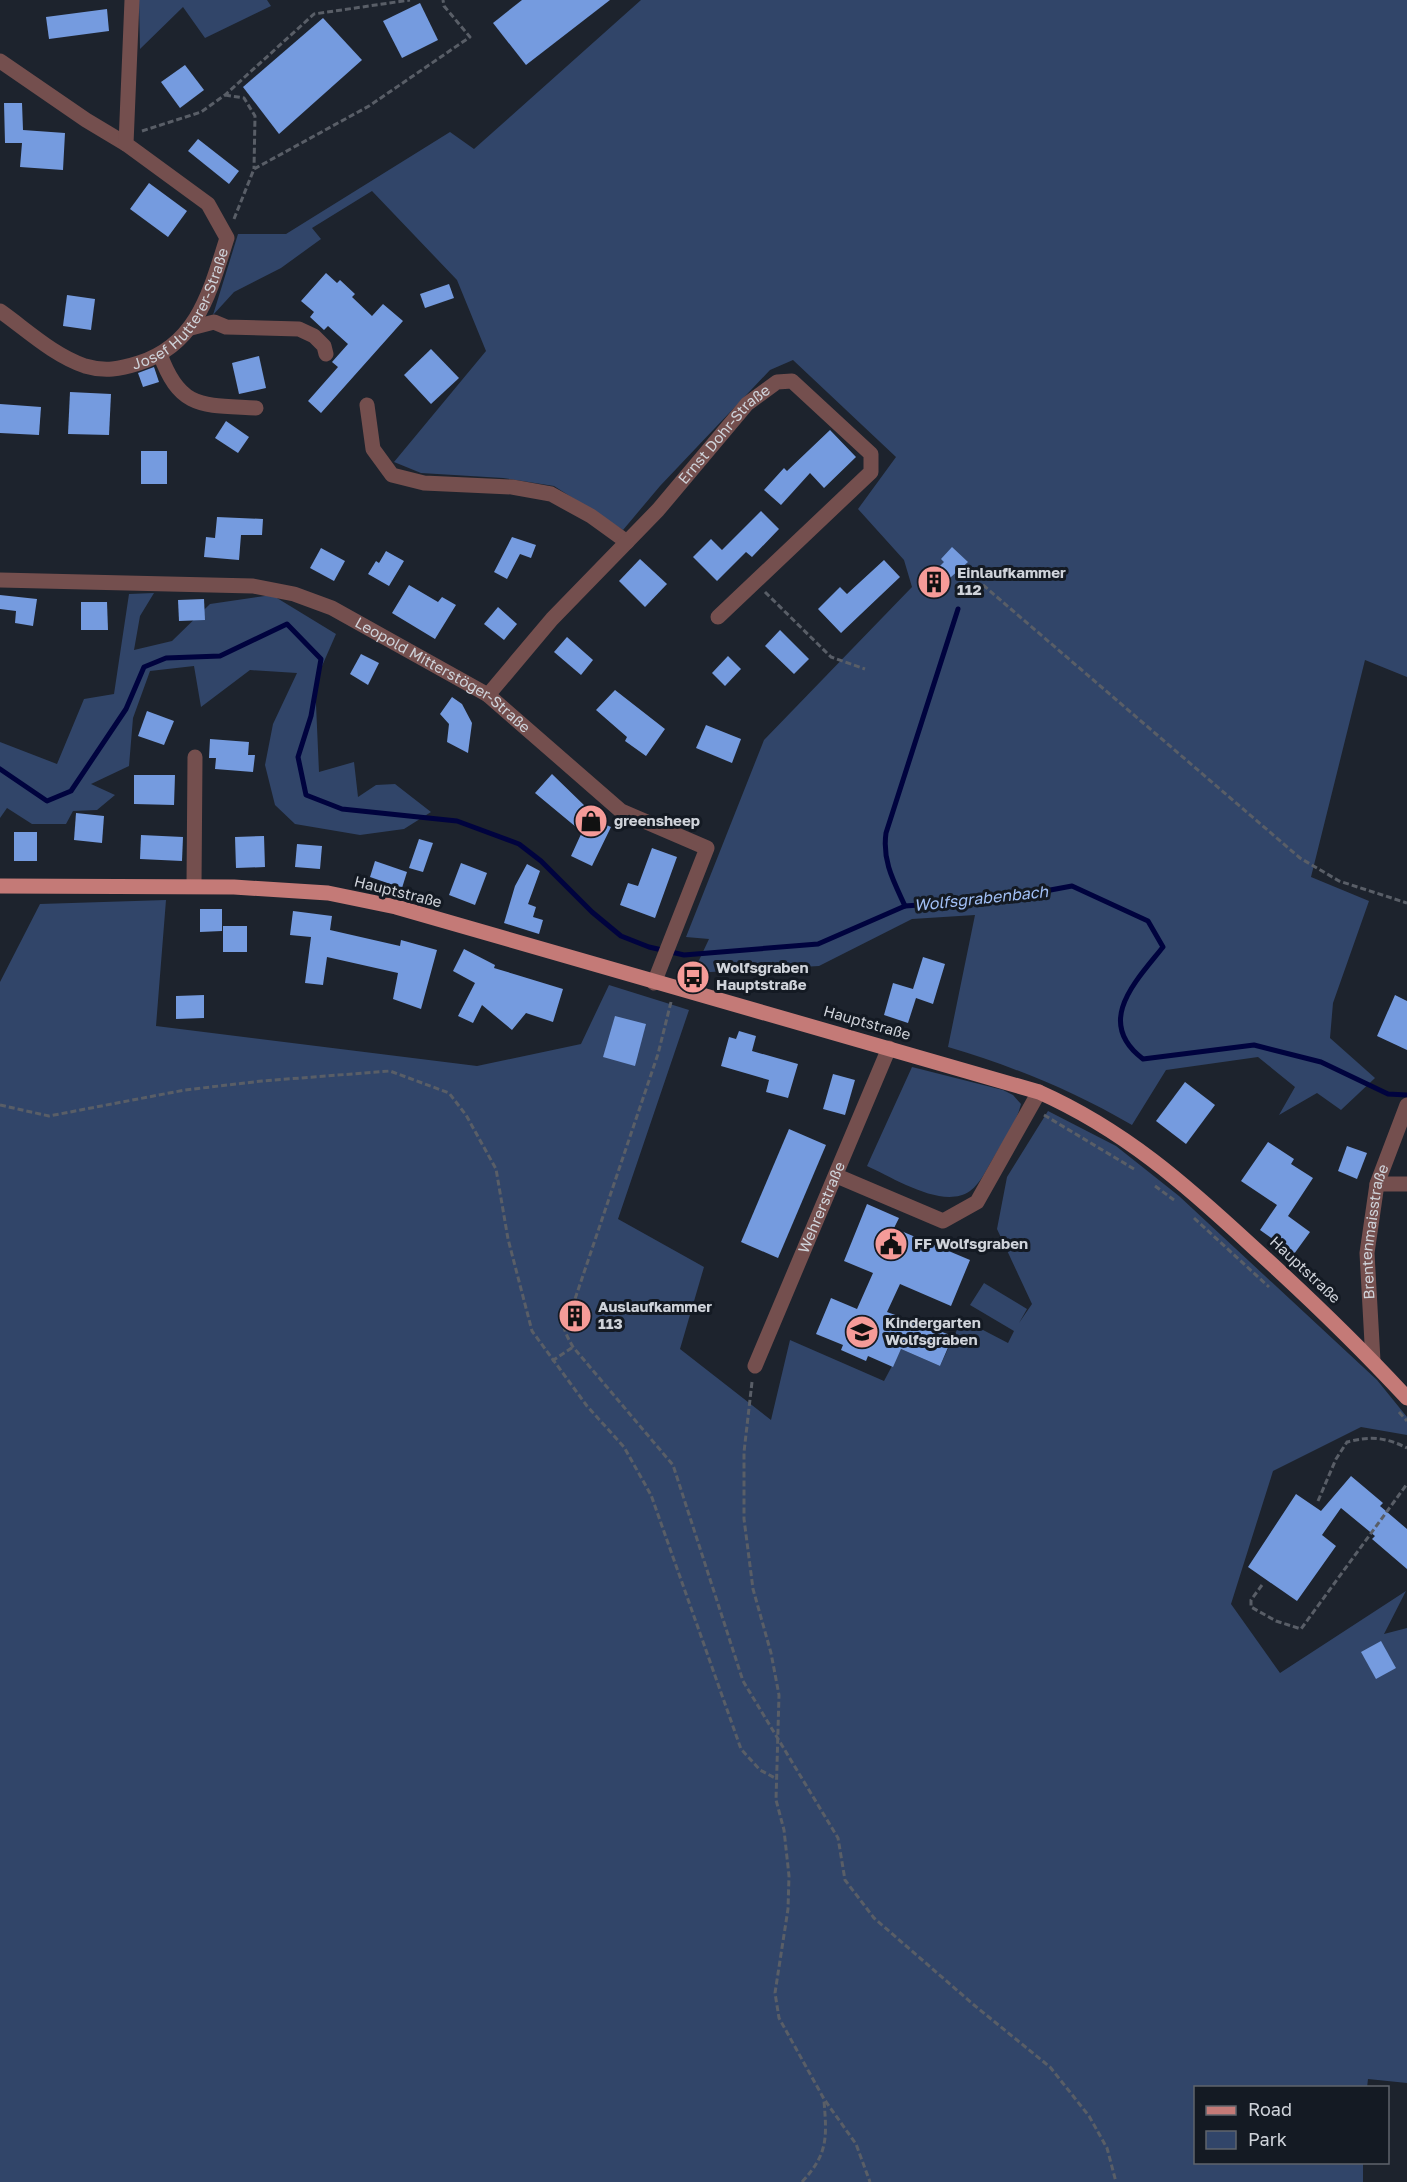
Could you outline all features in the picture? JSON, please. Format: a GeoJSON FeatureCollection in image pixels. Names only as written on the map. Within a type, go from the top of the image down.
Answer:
{"type":"FeatureCollection","features":[{"type":"Feature","properties":{"kind":"main road","name":"Hauptstraße"},"geometry":{"type":"LineString","coordinates":[[0,886],[194,886],[328,893],[396,907],[674,989],[1039,1092],[1090,1116],[1157,1162],[1294,1284],[1373,1361],[1407,1398]]}},
{"type":"Feature","properties":{"kind":"street"},"geometry":{"type":"LineString","coordinates":[[126,144],[132,0]]}},
{"type":"Feature","properties":{"kind":"street","name":"Josef Hutterer-Straße"},"geometry":{"type":"LineString","coordinates":[[0,61],[86,120],[126,144],[208,204],[227,238],[209,292],[191,328],[170,350],[114,371],[86,366],[61,356],[0,311]]}},
{"type":"Feature","properties":{"kind":"street"},"geometry":{"type":"LineString","coordinates":[[191,328],[214,322],[226,327],[299,329],[314,336],[324,346],[326,354]]}},
{"type":"Feature","properties":{"kind":"street"},"geometry":{"type":"LineString","coordinates":[[160,354],[176,389],[190,399],[209,405],[256,408]]}},
{"type":"Feature","properties":{"kind":"street","name":"Ernst Dohr-Straße"},"geometry":{"type":"LineString","coordinates":[[488,695],[552,620],[658,510],[747,404],[777,382],[792,381],[871,454],[871,472],[718,617]]}},
{"type":"Feature","properties":{"kind":"street"},"geometry":{"type":"LineString","coordinates":[[367,405],[373,449],[392,475],[424,483],[512,487],[551,494],[591,516],[627,542]]}},
{"type":"Feature","properties":{"kind":"street","name":"Leopold Mitterstöger-Straße"},"geometry":{"type":"LineString","coordinates":[[0,580],[253,586],[294,594],[332,608],[488,695],[621,812],[707,848],[654,983]]}},
{"type":"Feature","properties":{"kind":"street"},"geometry":{"type":"LineString","coordinates":[[194,886],[195,757]]}},
{"type":"Feature","properties":{"kind":"street","name":"Wehrerstraße"},"geometry":{"type":"LineString","coordinates":[[755,1366],[889,1048]]}},
{"type":"Feature","properties":{"kind":"street"},"geometry":{"type":"LineString","coordinates":[[837,1176],[943,1221],[977,1202],[1039,1092]]}},
{"type":"Feature","properties":{"kind":"street","name":"Brentenmaisstraße"},"geometry":{"type":"LineString","coordinates":[[1373,1361],[1367,1253],[1377,1184],[1404,1110]]}},
{"type":"Feature","properties":{"kind":"street"},"geometry":{"type":"LineString","coordinates":[[1377,1184],[1407,1184]]}},
{"type":"Feature","properties":{"kind":"path"},"geometry":{"type":"LineString","coordinates":[[126,144],[147,128],[201,112],[225,95],[314,14],[410,0]]}},
{"type":"Feature","properties":{"kind":"path"},"geometry":{"type":"LineString","coordinates":[[254,169],[369,106],[470,36],[444,6],[443,0]]}},
{"type":"Feature","properties":{"kind":"path"},"geometry":{"type":"LineString","coordinates":[[225,95],[244,98],[255,116],[254,169],[227,238]]}},
{"type":"Feature","properties":{"kind":"path"},"geometry":{"type":"LineString","coordinates":[[755,583],[831,657],[865,669]]}},
{"type":"Feature","properties":{"kind":"path"},"geometry":{"type":"LineString","coordinates":[[983,585],[1300,858],[1339,881],[1407,903]]}},
{"type":"Feature","properties":{"kind":"path"},"geometry":{"type":"LineString","coordinates":[[674,989],[654,1065],[574,1302],[564,1314],[564,1331],[573,1347],[673,1465],[743,1681],[838,1838],[845,1880],[874,1918],[1050,2067],[1089,2116],[1107,2148],[1116,2182]]}},
{"type":"Feature","properties":{"kind":"path"},"geometry":{"type":"LineString","coordinates":[[0,1105],[49,1116],[185,1090],[390,1071],[449,1093],[466,1115],[496,1169],[508,1239],[532,1331],[587,1406],[624,1447],[640,1472],[651,1495],[741,1749],[760,1770],[775,1778]]}},
{"type":"Feature","properties":{"kind":"path"},"geometry":{"type":"LineString","coordinates":[[1030,1108],[1083,1136],[1139,1172]]}},
{"type":"Feature","properties":{"kind":"path"},"geometry":{"type":"LineString","coordinates":[[1148,1180],[1175,1202]]}},
{"type":"Feature","properties":{"kind":"path"},"geometry":{"type":"LineString","coordinates":[[1193,1217],[1277,1294]]}},
{"type":"Feature","properties":{"kind":"path"},"geometry":{"type":"LineString","coordinates":[[552,1361],[573,1347]]}},
{"type":"Feature","properties":{"kind":"path"},"geometry":{"type":"LineString","coordinates":[[755,1366],[744,1452],[744,1519],[753,1589],[778,1685],[776,1800],[784,1830],[789,1876],[788,1909],[775,1993],[779,2018],[824,2099],[856,2144],[870,2174],[870,2182]]}},
{"type":"Feature","properties":{"kind":"path"},"geometry":{"type":"LineString","coordinates":[[1395,1409],[1407,1421]]}},
{"type":"Feature","properties":{"kind":"path"},"geometry":{"type":"LineString","coordinates":[[1318,1501],[1336,1459],[1347,1443],[1366,1437],[1389,1439],[1407,1448]]}},
{"type":"Feature","properties":{"kind":"path"},"geometry":{"type":"LineString","coordinates":[[1262,1585],[1251,1600],[1251,1607],[1276,1621],[1301,1629],[1407,1484]]}},
{"type":"Feature","properties":{"kind":"path"},"geometry":{"type":"LineString","coordinates":[[802,2182],[816,2166],[824,2150],[824,2099]]}},
{"type":"Feature","properties":{"kind":"green space"},"geometry":{"type":"Polygon","coordinates":[[[139,0],[267,0],[271,6],[205,38],[183,7],[140,49],[139,0]]]}},
{"type":"Feature","properties":{"kind":"green space"},"geometry":{"type":"Polygon","coordinates":[[[641,0],[1407,0],[1407,677],[1365,660],[1311,877],[1369,901],[1333,1003],[1330,1038],[1375,1078],[1341,1110],[1317,1093],[1279,1115],[1295,1087],[1258,1057],[1166,1070],[1132,1125],[1042,1080],[948,1047],[975,915],[912,919],[819,966],[693,973],[709,939],[686,937],[764,740],[912,587],[904,560],[858,509],[896,457],[793,360],[770,370],[660,486],[623,530],[554,486],[503,478],[421,473],[394,462],[486,351],[457,280],[372,191],[312,228],[321,239],[281,268],[234,292],[213,315],[238,234],[286,234],[450,132],[474,149],[641,0]]]}},
{"type":"Feature","properties":{"kind":"green space"},"geometry":{"type":"Polygon","coordinates":[[[154,593],[140,616],[134,650],[172,641],[210,604],[272,595],[336,634],[315,682],[319,772],[354,762],[358,797],[376,785],[395,784],[431,812],[404,829],[360,835],[295,824],[275,805],[265,765],[273,724],[297,673],[250,670],[201,707],[194,666],[150,671],[133,718],[129,766],[91,784],[115,795],[97,810],[73,811],[66,824],[32,824],[7,808],[0,818],[0,742],[57,764],[84,699],[114,694],[129,594],[154,593]]]}},
{"type":"Feature","properties":{"kind":"green space"},"geometry":{"type":"Polygon","coordinates":[[[166,900],[156,1026],[477,1066],[581,1044],[609,985],[689,1010],[618,1219],[704,1267],[680,1349],[771,1420],[790,1340],[884,1381],[901,1349],[940,1366],[962,1319],[1008,1343],[1014,1331],[970,1305],[984,1283],[1027,1309],[1019,1323],[1032,1304],[997,1229],[1007,1177],[1048,1111],[1116,1146],[1179,1196],[1377,1380],[1407,1417],[1407,1435],[1361,1427],[1273,1471],[1231,1604],[1280,1673],[1406,1591],[1384,1634],[1407,1628],[1407,2083],[1368,2079],[1367,2086],[1194,2086],[1194,2164],[1363,2164],[1363,2182],[0,2182],[0,982],[40,904],[166,900]]]}},
{"type":"Feature","properties":{"kind":"green space"},"geometry":{"type":"Polygon","coordinates":[[[912,1067],[1003,1090],[1013,1095],[1021,1104],[1013,1125],[981,1180],[970,1191],[959,1196],[933,1195],[867,1166],[912,1067]]]}},
{"type":"Feature","properties":{"kind":"building"},"geometry":{"type":"Polygon","coordinates":[[[522,0],[610,0],[526,65],[493,23],[522,0]]]}},
{"type":"Feature","properties":{"kind":"building"},"geometry":{"type":"Polygon","coordinates":[[[420,3],[438,40],[402,58],[383,21],[420,3]]]}},
{"type":"Feature","properties":{"kind":"building"},"geometry":{"type":"Polygon","coordinates":[[[107,9],[109,31],[49,39],[46,17],[107,9]]]}},
{"type":"Feature","properties":{"kind":"building"},"geometry":{"type":"Polygon","coordinates":[[[323,18],[362,60],[279,134],[243,87],[323,18]]]}},
{"type":"Feature","properties":{"kind":"building"},"geometry":{"type":"Polygon","coordinates":[[[185,65],[204,90],[180,108],[161,82],[185,65]]]}},
{"type":"Feature","properties":{"kind":"building"},"geometry":{"type":"Polygon","coordinates":[[[4,103],[22,103],[23,130],[65,133],[63,170],[20,167],[22,143],[5,143],[4,103]]]}},
{"type":"Feature","properties":{"kind":"building"},"geometry":{"type":"Polygon","coordinates":[[[198,139],[239,171],[229,184],[188,151],[198,139]]]}},
{"type":"Feature","properties":{"kind":"building"},"geometry":{"type":"Polygon","coordinates":[[[149,183],[187,211],[168,237],[130,209],[149,183]]]}},
{"type":"Feature","properties":{"kind":"building"},"geometry":{"type":"Polygon","coordinates":[[[326,273],[337,283],[340,280],[355,294],[352,297],[372,316],[383,304],[403,321],[321,413],[308,401],[338,367],[332,362],[348,344],[328,326],[324,330],[310,317],[314,312],[301,301],[326,273]]]}},
{"type":"Feature","properties":{"kind":"building"},"geometry":{"type":"Polygon","coordinates":[[[449,284],[454,298],[425,308],[420,294],[449,284]]]}},
{"type":"Feature","properties":{"kind":"building"},"geometry":{"type":"Polygon","coordinates":[[[67,295],[95,299],[91,330],[63,326],[67,295]]]}},
{"type":"Feature","properties":{"kind":"building"},"geometry":{"type":"Polygon","coordinates":[[[431,349],[459,378],[431,404],[404,375],[431,349]]]}},
{"type":"Feature","properties":{"kind":"building"},"geometry":{"type":"Polygon","coordinates":[[[259,356],[266,388],[239,394],[232,363],[259,356]]]}},
{"type":"Feature","properties":{"kind":"building"},"geometry":{"type":"Polygon","coordinates":[[[154,367],[159,382],[143,387],[138,373],[154,367]]]}},
{"type":"Feature","properties":{"kind":"building"},"geometry":{"type":"Polygon","coordinates":[[[70,392],[111,394],[109,435],[68,434],[70,392]]]}},
{"type":"Feature","properties":{"kind":"building"},"geometry":{"type":"Polygon","coordinates":[[[0,404],[41,407],[39,435],[0,433],[0,404]]]}},
{"type":"Feature","properties":{"kind":"building"},"geometry":{"type":"Polygon","coordinates":[[[226,421],[249,437],[238,453],[215,438],[226,421]]]}},
{"type":"Feature","properties":{"kind":"building"},"geometry":{"type":"Polygon","coordinates":[[[830,430],[856,457],[824,488],[810,473],[781,505],[764,490],[784,468],[787,471],[830,430]]]}},
{"type":"Feature","properties":{"kind":"building"},"geometry":{"type":"Polygon","coordinates":[[[141,451],[167,451],[167,484],[141,484],[141,451]]]}},
{"type":"Feature","properties":{"kind":"building"},"geometry":{"type":"Polygon","coordinates":[[[761,511],[779,529],[752,557],[746,552],[717,581],[693,557],[711,539],[722,550],[761,511]]]}},
{"type":"Feature","properties":{"kind":"building"},"geometry":{"type":"Polygon","coordinates":[[[217,517],[263,519],[262,535],[241,535],[239,560],[204,557],[206,537],[215,538],[217,517]]]}},
{"type":"Feature","properties":{"kind":"building"},"geometry":{"type":"Polygon","coordinates":[[[512,537],[536,545],[531,558],[520,554],[507,579],[494,572],[512,537]]]}},
{"type":"Feature","properties":{"kind":"building"},"geometry":{"type":"Polygon","coordinates":[[[952,547],[968,562],[934,592],[924,582],[944,562],[941,559],[952,547]]]}},
{"type":"Feature","properties":{"kind":"building"},"geometry":{"type":"Polygon","coordinates":[[[321,548],[345,561],[334,581],[310,568],[321,548]]]}},
{"type":"Feature","properties":{"kind":"building"},"geometry":{"type":"Polygon","coordinates":[[[386,551],[404,561],[389,586],[368,574],[376,561],[379,563],[386,551]]]}},
{"type":"Feature","properties":{"kind":"building"},"geometry":{"type":"Polygon","coordinates":[[[640,559],[667,584],[645,607],[619,581],[640,559]]]}},
{"type":"Feature","properties":{"kind":"building"},"geometry":{"type":"Polygon","coordinates":[[[884,560],[900,577],[841,633],[818,609],[840,587],[847,594],[884,560]]]}},
{"type":"Feature","properties":{"kind":"building"},"geometry":{"type":"Polygon","coordinates":[[[409,585],[438,602],[442,597],[456,605],[435,639],[392,613],[409,585]]]}},
{"type":"Feature","properties":{"kind":"building"},"geometry":{"type":"Polygon","coordinates":[[[0,595],[37,599],[33,626],[15,623],[16,611],[0,609],[0,595]]]}},
{"type":"Feature","properties":{"kind":"building"},"geometry":{"type":"Polygon","coordinates":[[[204,599],[205,620],[179,621],[178,600],[204,599]]]}},
{"type":"Feature","properties":{"kind":"building"},"geometry":{"type":"Polygon","coordinates":[[[81,602],[107,602],[108,630],[81,630],[81,602]]]}},
{"type":"Feature","properties":{"kind":"building"},"geometry":{"type":"Polygon","coordinates":[[[498,607],[517,624],[504,640],[484,624],[498,607]]]}},
{"type":"Feature","properties":{"kind":"building"},"geometry":{"type":"Polygon","coordinates":[[[780,630],[809,659],[794,674],[765,646],[780,630]]]}},
{"type":"Feature","properties":{"kind":"building"},"geometry":{"type":"Polygon","coordinates":[[[567,637],[593,660],[581,675],[554,652],[567,637]]]}},
{"type":"Feature","properties":{"kind":"building"},"geometry":{"type":"Polygon","coordinates":[[[361,654],[379,663],[368,685],[350,674],[361,654]]]}},
{"type":"Feature","properties":{"kind":"building"},"geometry":{"type":"Polygon","coordinates":[[[728,656],[741,669],[725,686],[712,673],[728,656]]]}},
{"type":"Feature","properties":{"kind":"building"},"geometry":{"type":"Polygon","coordinates":[[[615,690],[665,729],[646,756],[625,741],[627,737],[596,710],[615,690]]]}},
{"type":"Feature","properties":{"kind":"building"},"geometry":{"type":"Polygon","coordinates":[[[452,697],[462,704],[472,723],[468,753],[447,742],[449,724],[440,714],[452,697]]]}},
{"type":"Feature","properties":{"kind":"building"},"geometry":{"type":"Polygon","coordinates":[[[147,711],[174,721],[164,745],[138,736],[147,711]]]}},
{"type":"Feature","properties":{"kind":"building"},"geometry":{"type":"Polygon","coordinates":[[[706,725],[741,739],[732,763],[696,748],[706,725]]]}},
{"type":"Feature","properties":{"kind":"building"},"geometry":{"type":"Polygon","coordinates":[[[210,739],[249,742],[248,755],[255,755],[253,772],[215,769],[216,758],[209,758],[210,739]]]}},
{"type":"Feature","properties":{"kind":"building"},"geometry":{"type":"Polygon","coordinates":[[[552,774],[587,808],[582,814],[611,827],[592,866],[571,856],[582,832],[535,793],[552,774]]]}},
{"type":"Feature","properties":{"kind":"building"},"geometry":{"type":"Polygon","coordinates":[[[134,775],[175,775],[174,805],[134,804],[134,775]]]}},
{"type":"Feature","properties":{"kind":"building"},"geometry":{"type":"Polygon","coordinates":[[[76,813],[104,816],[102,843],[74,840],[76,813]]]}},
{"type":"Feature","properties":{"kind":"building"},"geometry":{"type":"Polygon","coordinates":[[[14,832],[37,832],[37,861],[14,861],[14,832]]]}},
{"type":"Feature","properties":{"kind":"building"},"geometry":{"type":"Polygon","coordinates":[[[141,835],[183,837],[182,861],[140,859],[141,835]]]}},
{"type":"Feature","properties":{"kind":"building"},"geometry":{"type":"Polygon","coordinates":[[[264,836],[265,867],[236,868],[235,837],[264,836]]]}},
{"type":"Feature","properties":{"kind":"building"},"geometry":{"type":"Polygon","coordinates":[[[419,839],[433,843],[423,872],[409,868],[419,839]]]}},
{"type":"Feature","properties":{"kind":"building"},"geometry":{"type":"Polygon","coordinates":[[[297,844],[322,846],[320,869],[295,867],[297,844]]]}},
{"type":"Feature","properties":{"kind":"building"},"geometry":{"type":"Polygon","coordinates":[[[652,848],[677,857],[655,918],[620,905],[628,883],[638,886],[652,848]]]}},
{"type":"Feature","properties":{"kind":"building"},"geometry":{"type":"Polygon","coordinates":[[[375,861],[407,872],[402,888],[370,877],[375,861]]]}},
{"type":"Feature","properties":{"kind":"building"},"geometry":{"type":"Polygon","coordinates":[[[461,863],[487,873],[475,905],[449,895],[461,863]]]}},
{"type":"Feature","properties":{"kind":"building"},"geometry":{"type":"Polygon","coordinates":[[[527,864],[540,871],[528,904],[536,907],[533,917],[543,920],[539,934],[504,923],[515,886],[527,864]]]}},
{"type":"Feature","properties":{"kind":"building"},"geometry":{"type":"Polygon","coordinates":[[[200,909],[222,909],[222,931],[200,932],[200,909]]]}},
{"type":"Feature","properties":{"kind":"building"},"geometry":{"type":"Polygon","coordinates":[[[293,911],[332,916],[330,930],[400,946],[401,940],[437,950],[421,1009],[393,999],[398,973],[327,957],[323,985],[305,983],[311,937],[290,935],[293,911]]]}},
{"type":"Feature","properties":{"kind":"building"},"geometry":{"type":"Polygon","coordinates":[[[223,926],[247,926],[247,952],[223,952],[223,926]]]}},
{"type":"Feature","properties":{"kind":"building"},"geometry":{"type":"Polygon","coordinates":[[[464,949],[495,965],[494,968],[563,989],[553,1022],[526,1013],[512,1030],[482,1005],[473,1023],[458,1016],[475,983],[453,971],[464,949]]]}},
{"type":"Feature","properties":{"kind":"building"},"geometry":{"type":"Polygon","coordinates":[[[923,957],[945,964],[933,1004],[916,998],[908,1023],[884,1015],[893,983],[913,989],[923,957]]]}},
{"type":"Feature","properties":{"kind":"building"},"geometry":{"type":"Polygon","coordinates":[[[204,995],[204,1018],[176,1019],[176,996],[204,995]]]}},
{"type":"Feature","properties":{"kind":"building"},"geometry":{"type":"Polygon","coordinates":[[[1395,995],[1407,1001],[1407,1050],[1377,1036],[1395,995]]]}},
{"type":"Feature","properties":{"kind":"building"},"geometry":{"type":"Polygon","coordinates":[[[615,1016],[646,1024],[635,1066],[603,1057],[615,1016]]]}},
{"type":"Feature","properties":{"kind":"building"},"geometry":{"type":"Polygon","coordinates":[[[739,1031],[756,1036],[752,1051],[798,1064],[788,1098],[766,1092],[769,1080],[721,1066],[729,1037],[736,1039],[739,1031]]]}},
{"type":"Feature","properties":{"kind":"building"},"geometry":{"type":"Polygon","coordinates":[[[833,1074],[855,1080],[845,1115],[823,1109],[833,1074]]]}},
{"type":"Feature","properties":{"kind":"building"},"geometry":{"type":"Polygon","coordinates":[[[1185,1082],[1215,1105],[1186,1144],[1156,1121],[1185,1082]]]}},
{"type":"Feature","properties":{"kind":"building"},"geometry":{"type":"Polygon","coordinates":[[[789,1129],[826,1145],[778,1258],[741,1242],[789,1129]]]}},
{"type":"Feature","properties":{"kind":"building"},"geometry":{"type":"Polygon","coordinates":[[[1268,1142],[1294,1159],[1291,1164],[1313,1178],[1288,1216],[1310,1232],[1294,1254],[1260,1230],[1277,1205],[1241,1181],[1268,1142]]]}},
{"type":"Feature","properties":{"kind":"building"},"geometry":{"type":"Polygon","coordinates":[[[1347,1146],[1367,1153],[1357,1179],[1338,1171],[1347,1146]]]}},
{"type":"Feature","properties":{"kind":"building"},"geometry":{"type":"Polygon","coordinates":[[[867,1204],[899,1218],[894,1228],[970,1260],[951,1306],[900,1284],[887,1312],[953,1336],[940,1366],[901,1349],[893,1367],[868,1356],[866,1361],[841,1350],[843,1345],[816,1334],[831,1298],[857,1309],[873,1273],[844,1261],[867,1204]]]}},
{"type":"Feature","properties":{"kind":"building"},"geometry":{"type":"Polygon","coordinates":[[[1351,1476],[1383,1503],[1380,1506],[1407,1529],[1407,1569],[1372,1539],[1375,1536],[1341,1508],[1322,1535],[1336,1546],[1297,1601],[1248,1567],[1296,1494],[1321,1511],[1351,1476]]]}},
{"type":"Feature","properties":{"kind":"building"},"geometry":{"type":"Polygon","coordinates":[[[1381,1641],[1396,1668],[1376,1679],[1361,1652],[1381,1641]]]}},
{"type":"Feature","properties":{"kind":"waterway"},"geometry":{"type":"LineString","coordinates":[[905,906],[887,862],[886,833],[958,609]]}},
{"type":"Feature","properties":{"kind":"waterway","name":"Wolfsgrabenbach"},"geometry":{"type":"LineString","coordinates":[[0,769],[47,801],[71,791],[126,709],[144,667],[166,658],[220,656],[287,624],[321,659],[311,716],[298,757],[306,795],[342,809],[457,821],[519,844],[541,861],[592,912],[621,936],[649,947],[684,955],[818,944],[905,906],[1002,899],[1072,886],[1148,921],[1163,947],[1132,988],[1124,1002],[1121,1016],[1122,1031],[1129,1045],[1143,1059],[1254,1045],[1321,1062],[1388,1094],[1407,1095]]}},
{"type":"Feature","properties":{"kind":"place","name":"Einlaufkammer 112"},"geometry":{"type":"Point","coordinates":[934,582]}},
{"type":"Feature","properties":{"kind":"place","name":"greensheep"},"geometry":{"type":"Point","coordinates":[591,821]}},
{"type":"Feature","properties":{"kind":"place","name":"Wolfsgraben Hauptstraße"},"geometry":{"type":"Point","coordinates":[693,977]}},
{"type":"Feature","properties":{"kind":"place","name":"FF Wolfsgraben"},"geometry":{"type":"Point","coordinates":[891,1244]}},
{"type":"Feature","properties":{"kind":"place","name":"Auslaufkammer 113"},"geometry":{"type":"Point","coordinates":[575,1316]}},
{"type":"Feature","properties":{"kind":"place","name":"Kindergarten Wolfsgraben"},"geometry":{"type":"Point","coordinates":[862,1332]}}]}
